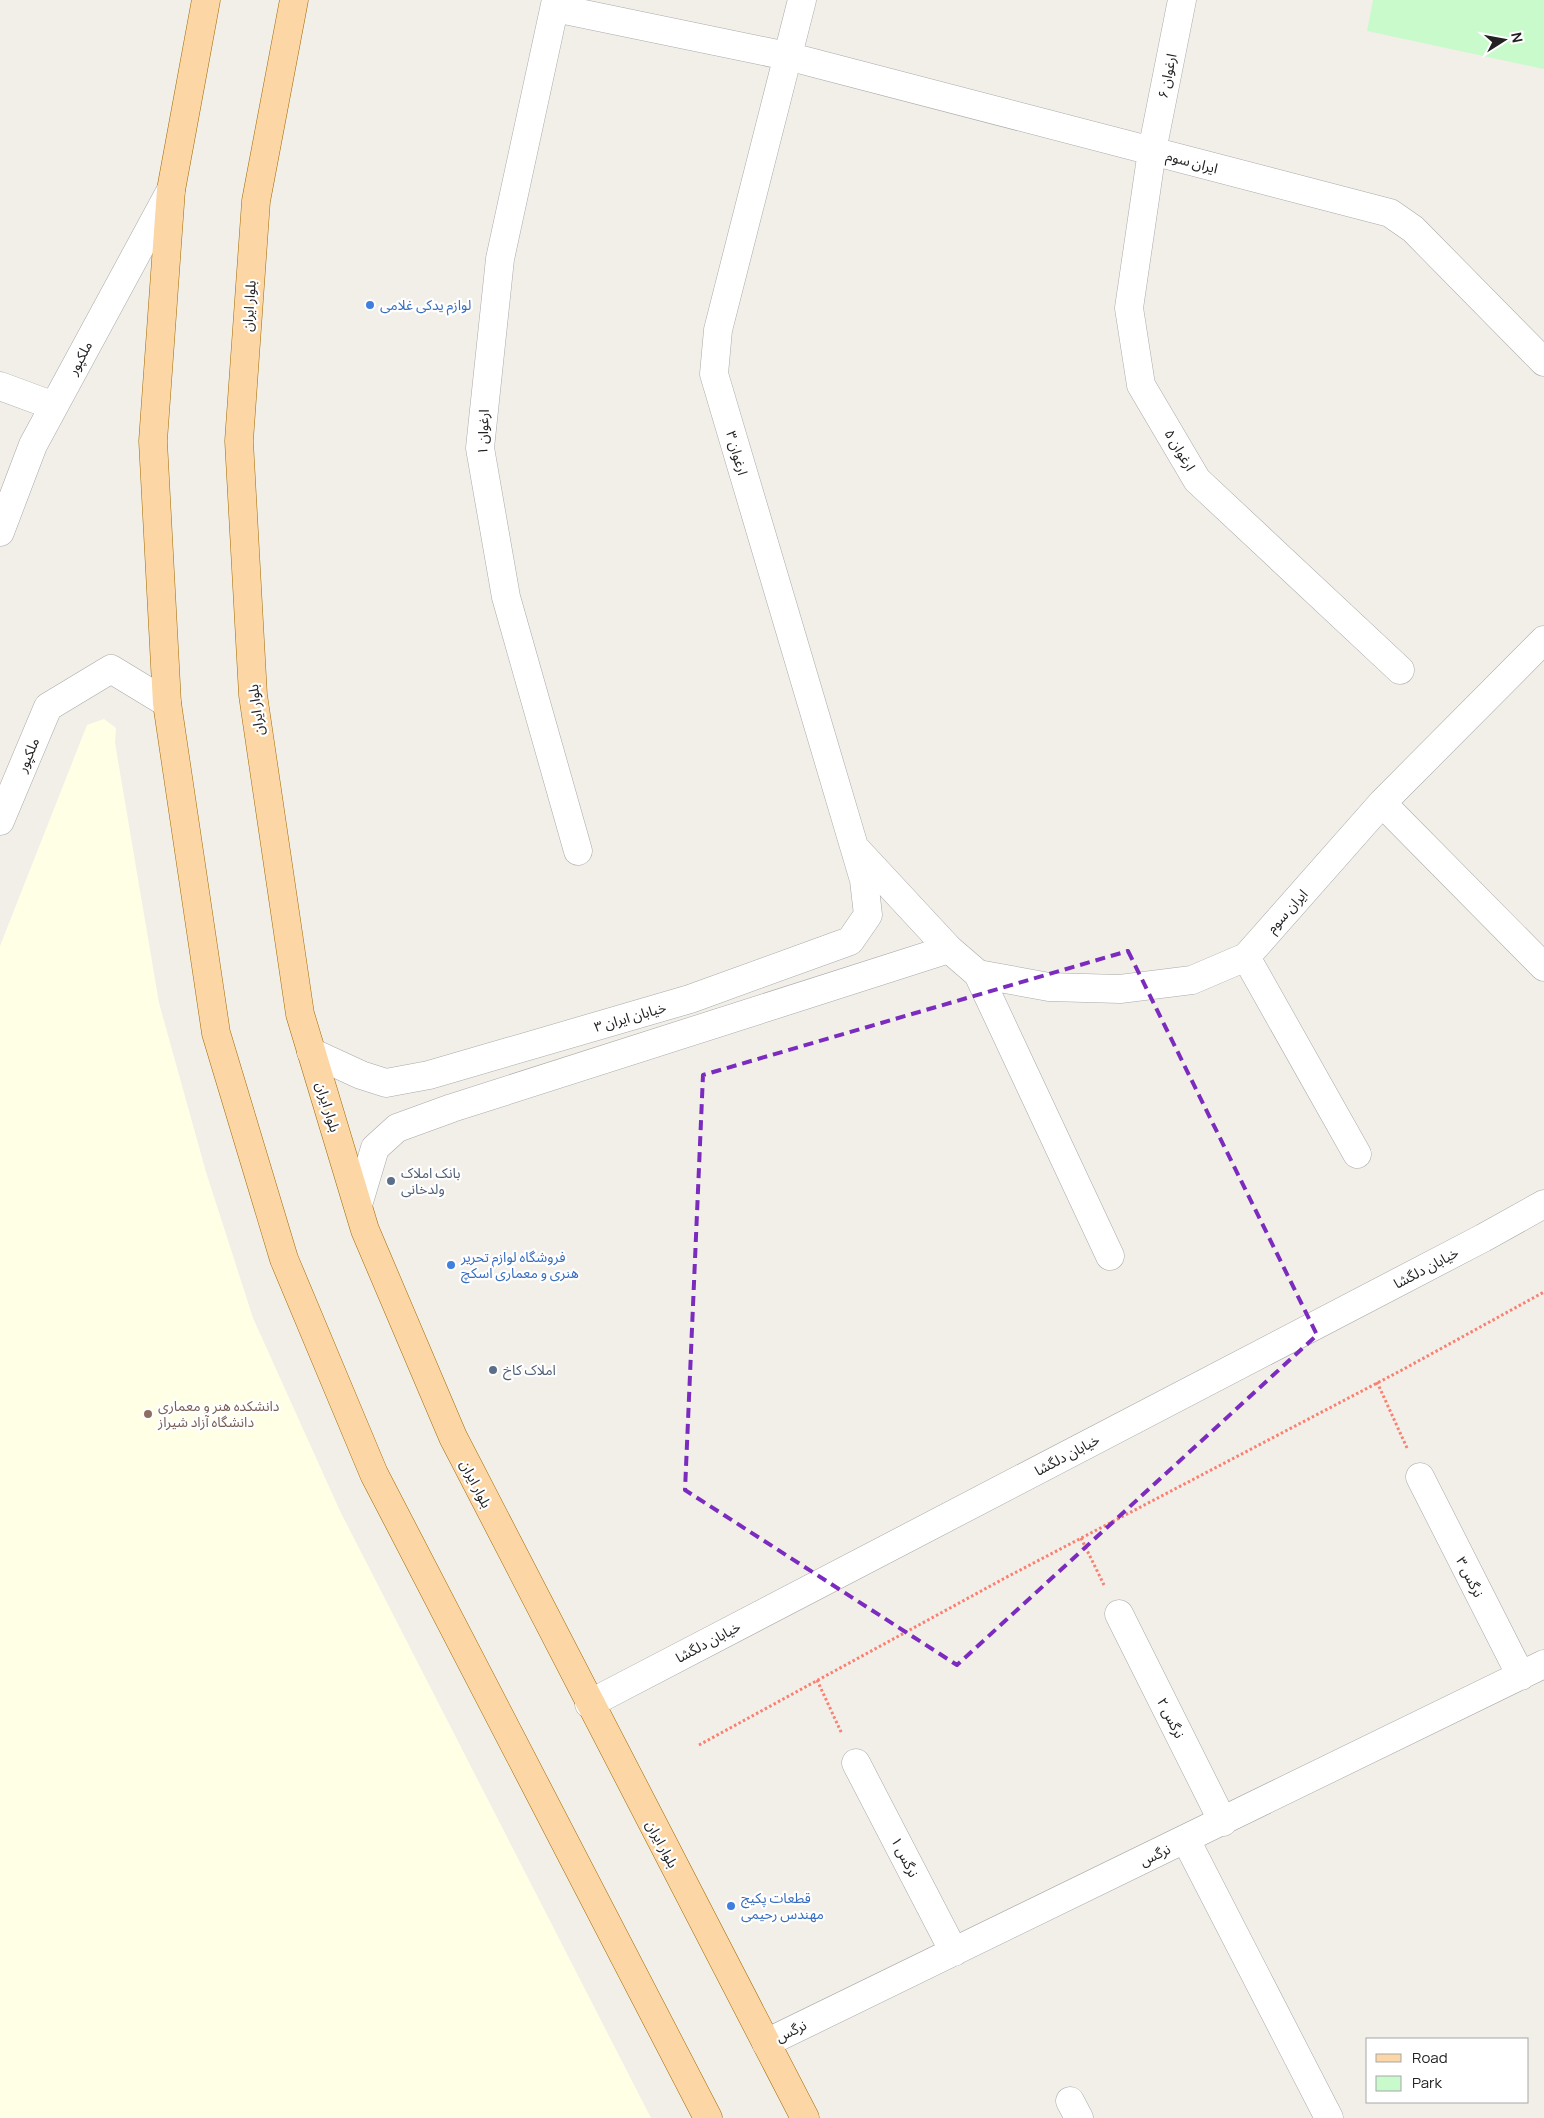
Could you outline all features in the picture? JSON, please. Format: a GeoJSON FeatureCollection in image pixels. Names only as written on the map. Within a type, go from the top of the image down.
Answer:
{"type":"FeatureCollection","features":[{"type":"Feature","properties":{"kind":"main road"},"geometry":{"type":"LineString","coordinates":[[206,0],[171,190],[153,440],[167,703],[216,1033],[284,1259],[374,1474],[708,2118]]}},
{"type":"Feature","properties":{"kind":"main road","name":"بلوار ایران"},"geometry":{"type":"LineString","coordinates":[[294,0],[256,201],[239,441],[253,695],[300,1014],[366,1230],[452,1438],[805,2118]]}},
{"type":"Feature","properties":{"kind":"street","name":"ارغوان ۳"},"geometry":{"type":"LineString","coordinates":[[802,0],[718,330],[714,374],[853,846]]}},
{"type":"Feature","properties":{"kind":"street","name":"ارغوان ۶"},"geometry":{"type":"LineString","coordinates":[[1152,151],[1182,0]]}},
{"type":"Feature","properties":{"kind":"street","name":"ایران سوم"},"geometry":{"type":"LineString","coordinates":[[555,4],[787,56],[1390,213],[1414,228],[1544,362]]}},
{"type":"Feature","properties":{"kind":"street","name":"ارغوان ۱"},"geometry":{"type":"LineString","coordinates":[[555,4],[500,259],[480,448],[506,598],[578,851]]}},
{"type":"Feature","properties":{"kind":"street","name":"ارغوان ۵"},"geometry":{"type":"LineString","coordinates":[[1152,151],[1129,308],[1141,386],[1197,480],[1400,670]]}},
{"type":"Feature","properties":{"kind":"street","name":"ملکپور"},"geometry":{"type":"LineString","coordinates":[[0,532],[33,445],[171,190]]}},
{"type":"Feature","properties":{"kind":"street"},"geometry":{"type":"LineString","coordinates":[[0,386],[54,406]]}},
{"type":"Feature","properties":{"kind":"street","name":"ایران سوم"},"geometry":{"type":"LineString","coordinates":[[853,846],[949,949],[978,974],[1049,988],[1120,989],[1192,980],[1246,957],[1382,803],[1544,640]]}},
{"type":"Feature","properties":{"kind":"street","name":"ملکپور"},"geometry":{"type":"LineString","coordinates":[[0,821],[48,707],[111,669],[167,703]]}},
{"type":"Feature","properties":{"kind":"street"},"geometry":{"type":"LineString","coordinates":[[1382,803],[1544,967]]}},
{"type":"Feature","properties":{"kind":"street","name":"خیابان ایران ۳"},"geometry":{"type":"LineString","coordinates":[[311,1052],[361,1075],[386,1083],[429,1075],[690,999],[850,941],[868,915],[864,880],[853,846]]}},
{"type":"Feature","properties":{"kind":"street"},"geometry":{"type":"LineString","coordinates":[[358,1205],[376,1148],[397,1128],[452,1108],[949,949]]}},
{"type":"Feature","properties":{"kind":"street"},"geometry":{"type":"LineString","coordinates":[[1246,957],[1357,1154]]}},
{"type":"Feature","properties":{"kind":"street"},"geometry":{"type":"LineString","coordinates":[[978,974],[1110,1256]]}},
{"type":"Feature","properties":{"kind":"street","name":"خیابان دلگشا"},"geometry":{"type":"LineString","coordinates":[[589,1704],[1474,1243],[1544,1204]]}},
{"type":"Feature","properties":{"kind":"street","name":"نرگس ۳"},"geometry":{"type":"LineString","coordinates":[[1420,1477],[1532,1670]]}},
{"type":"Feature","properties":{"kind":"street","name":"نرگس ۲"},"geometry":{"type":"LineString","coordinates":[[1119,1614],[1223,1822]]}},
{"type":"Feature","properties":{"kind":"street","name":"نرگس"},"geometry":{"type":"LineString","coordinates":[[766,2043],[1532,1670]]}},
{"type":"Feature","properties":{"kind":"street","name":"نرگس ۱"},"geometry":{"type":"LineString","coordinates":[[856,1762],[954,1952]]}},
{"type":"Feature","properties":{"kind":"street"},"geometry":{"type":"LineString","coordinates":[[1186,1840],[1328,2118]]}},
{"type":"Feature","properties":{"kind":"path"},"geometry":{"type":"LineString","coordinates":[[699,1745],[1080,1538],[1544,1292]]}},
{"type":"Feature","properties":{"kind":"path"},"geometry":{"type":"LineString","coordinates":[[1377,1382],[1420,1477]]}},
{"type":"Feature","properties":{"kind":"path"},"geometry":{"type":"LineString","coordinates":[[1080,1538],[1119,1614]]}},
{"type":"Feature","properties":{"kind":"path"},"geometry":{"type":"LineString","coordinates":[[817,1680],[856,1762]]}},
{"type":"Feature","properties":{"kind":"highlighted area"},"geometry":{"type":"Polygon","coordinates":[[[1128,951],[1317,1335],[957,1665],[685,1490],[703,1075],[1128,951]]]}},
{"type":"Feature","properties":{"kind":"shaded area","name":"دانشکده هنر و معماری دانشگاه آزاد شیراز"},"geometry":{"type":"Polygon","coordinates":[[[104,719],[116,728],[115,743],[159,1003],[206,1172],[253,1318],[340,1511],[651,2118],[0,2118],[0,946],[87,725],[104,719]]]}},
{"type":"Feature","properties":{"kind":"green space"},"geometry":{"type":"Polygon","coordinates":[[[1373,0],[1544,0],[1544,69],[1367,31],[1373,0]]]}},
{"type":"Feature","properties":{"kind":"place","name":"لوازم یدکی غلامی"},"geometry":{"type":"Point","coordinates":[370,305]}},
{"type":"Feature","properties":{"kind":"place","name":"بانک املاک ولدخانی"},"geometry":{"type":"Point","coordinates":[391,1181]}},
{"type":"Feature","properties":{"kind":"place","name":"فروشگاه لوازم تحریر هنری و معماری اسکچ"},"geometry":{"type":"Point","coordinates":[451,1265]}},
{"type":"Feature","properties":{"kind":"place","name":"املاک کاخ"},"geometry":{"type":"Point","coordinates":[493,1370]}},
{"type":"Feature","properties":{"kind":"place","name":"دانشکده هنر و معماری دانشگاه آزاد شیراز"},"geometry":{"type":"Point","coordinates":[148,1414]}},
{"type":"Feature","properties":{"kind":"place","name":"قطعات پکیج مهندس رحیمی"},"geometry":{"type":"Point","coordinates":[731,1906]}}]}
